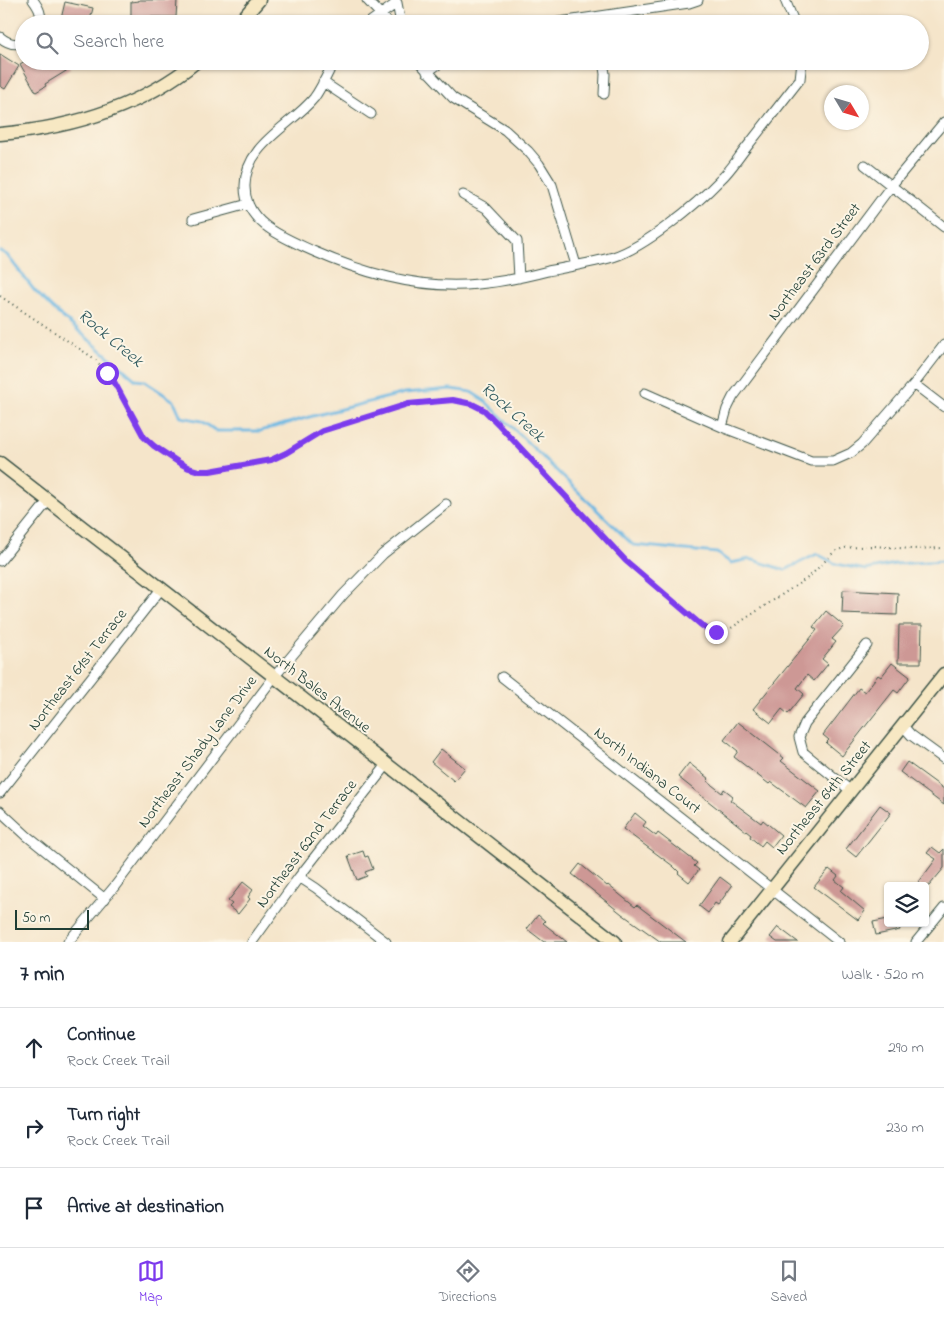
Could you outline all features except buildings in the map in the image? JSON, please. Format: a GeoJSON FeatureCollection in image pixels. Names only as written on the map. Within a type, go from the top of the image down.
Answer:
{"type":"FeatureCollection","features":[{"type":"Feature","properties":{"kind":"street"},"geometry":{"type":"LineString","coordinates":[[33,0],[38,6],[41,15]]}},
{"type":"Feature","properties":{"kind":"street"},"geometry":{"type":"LineString","coordinates":[[246,15],[259,0]]}},
{"type":"Feature","properties":{"kind":"street"},"geometry":{"type":"LineString","coordinates":[[367,0],[380,15],[396,2],[399,15]]}},
{"type":"Feature","properties":{"kind":"street"},"geometry":{"type":"LineString","coordinates":[[625,15],[698,0]]}},
{"type":"Feature","properties":{"kind":"street"},"geometry":{"type":"LineString","coordinates":[[785,0],[791,15]]}},
{"type":"Feature","properties":{"kind":"street"},"geometry":{"type":"LineString","coordinates":[[0,37],[15,44]]}},
{"type":"Feature","properties":{"kind":"street"},"geometry":{"type":"LineString","coordinates":[[0,134],[55,127],[112,110],[164,86],[185,70]]}},
{"type":"Feature","properties":{"kind":"street"},"geometry":{"type":"LineString","coordinates":[[329,70],[313,98],[260,147],[253,158],[248,169],[245,188],[248,204],[254,215],[263,225],[298,244],[330,258],[391,278],[447,286],[476,285],[519,278],[614,256],[649,238],[701,198],[722,179],[800,79],[801,70]]}},
{"type":"Feature","properties":{"kind":"street"},"geometry":{"type":"LineString","coordinates":[[430,70],[427,72],[453,98],[505,130],[539,164],[552,185],[576,265]]}},
{"type":"Feature","properties":{"kind":"street"},"geometry":{"type":"LineString","coordinates":[[603,70],[604,94]]}},
{"type":"Feature","properties":{"kind":"street"},"geometry":{"type":"LineString","coordinates":[[323,82],[371,114]]}},
{"type":"Feature","properties":{"kind":"street","name":"Northeast 63rd Street"},"geometry":{"type":"LineString","coordinates":[[722,427],[732,396],[891,186],[944,122]]}},
{"type":"Feature","properties":{"kind":"street"},"geometry":{"type":"LineString","coordinates":[[865,165],[944,227]]}},
{"type":"Feature","properties":{"kind":"street"},"geometry":{"type":"LineString","coordinates":[[463,195],[486,208],[517,241],[519,278]]}},
{"type":"Feature","properties":{"kind":"street"},"geometry":{"type":"LineString","coordinates":[[192,219],[248,204]]}},
{"type":"Feature","properties":{"kind":"street"},"geometry":{"type":"LineString","coordinates":[[645,393],[722,427],[811,462],[833,461],[851,453],[862,444],[914,384],[944,345]]}},
{"type":"Feature","properties":{"kind":"street"},"geometry":{"type":"LineString","coordinates":[[914,384],[944,407]]}},
{"type":"Feature","properties":{"kind":"street","name":"North Bales Avenue"},"geometry":{"type":"LineString","coordinates":[[0,463],[614,942]]}},
{"type":"Feature","properties":{"kind":"street"},"geometry":{"type":"LineString","coordinates":[[0,561],[48,501]]}},
{"type":"Feature","properties":{"kind":"street","name":"Northeast Shady Lane Drive"},"geometry":{"type":"LineString","coordinates":[[68,942],[104,899],[274,677],[360,577],[401,538],[446,504]]}},
{"type":"Feature","properties":{"kind":"street","name":"Northeast 61st Terrace"},"geometry":{"type":"LineString","coordinates":[[0,793],[161,589]]}},
{"type":"Feature","properties":{"kind":"street"},"geometry":{"type":"LineString","coordinates":[[851,790],[803,752],[799,737],[805,723],[867,644]]}},
{"type":"Feature","properties":{"kind":"street","name":"Northeast 64th Street"},"geometry":{"type":"LineString","coordinates":[[730,942],[944,674]]}},
{"type":"Feature","properties":{"kind":"street","name":"North Indiana Court"},"geometry":{"type":"LineString","coordinates":[[502,677],[838,942]]}},
{"type":"Feature","properties":{"kind":"street"},"geometry":{"type":"LineString","coordinates":[[903,726],[911,735],[944,759]]}},
{"type":"Feature","properties":{"kind":"street","name":"Northeast 62nd Terrace"},"geometry":{"type":"LineString","coordinates":[[252,942],[299,877],[386,766]]}},
{"type":"Feature","properties":{"kind":"street"},"geometry":{"type":"LineString","coordinates":[[0,812],[104,899]]}},
{"type":"Feature","properties":{"kind":"street"},"geometry":{"type":"LineString","coordinates":[[299,877],[386,942]]}},
{"type":"Feature","properties":{"kind":"street"},"geometry":{"type":"LineString","coordinates":[[916,942],[944,908]]}},
{"type":"Feature","properties":{"kind":"path"},"geometry":{"type":"LineString","coordinates":[[0,296],[95,359],[112,378],[144,437],[166,455],[189,468],[199,471],[210,471],[271,460],[322,431],[408,404],[453,400],[472,404],[484,410],[626,561],[708,630],[716,632],[728,630],[809,577],[834,552],[843,548],[874,546],[911,549],[944,548]]}},
{"type":"Feature","properties":{"kind":"waterway","name":"Rock Creek"},"geometry":{"type":"LineString","coordinates":[[0,251],[7,255],[34,290],[53,309],[136,380],[144,381],[174,401],[181,417],[202,421],[216,431],[260,431],[405,393],[451,389],[471,392],[485,401],[633,545],[717,553],[731,563],[750,559],[785,570],[817,554],[836,564],[866,570],[895,564],[944,561]]}},
{"type":"Feature","properties":{"kind":"route"},"geometry":{"type":"LineString","coordinates":[[107,373],[112,378],[144,437],[166,455],[189,468],[199,471],[210,471],[271,460],[322,431],[408,404],[436,400],[453,400],[472,404],[484,410],[499,425],[626,561],[700,624],[708,630],[716,632]]}}]}
